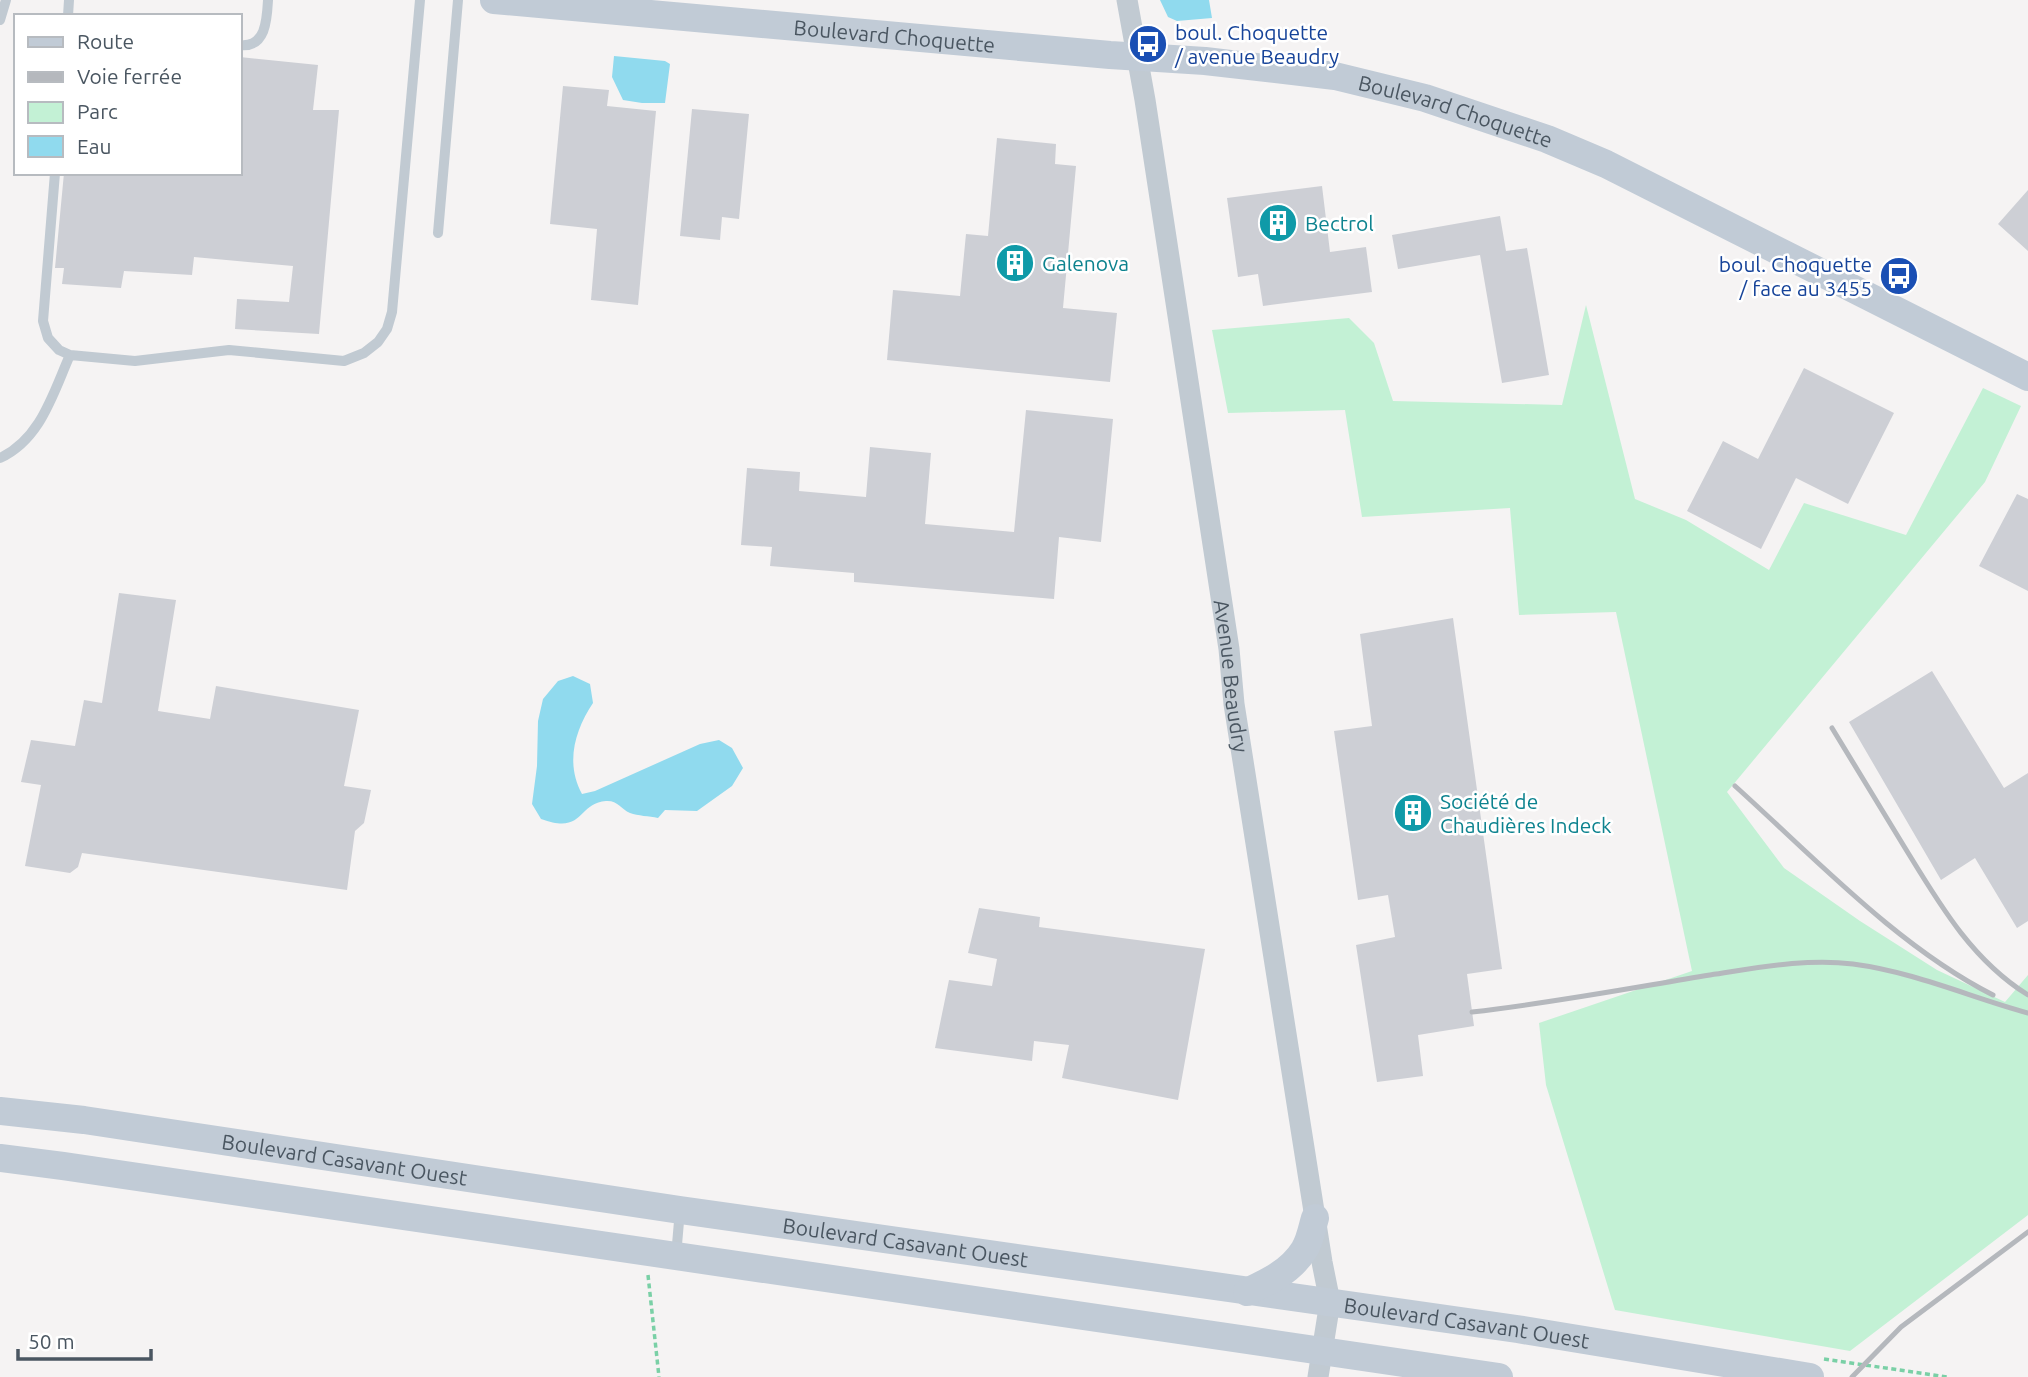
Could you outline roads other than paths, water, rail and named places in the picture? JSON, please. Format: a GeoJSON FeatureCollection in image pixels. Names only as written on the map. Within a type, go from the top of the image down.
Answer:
{"type":"FeatureCollection","features":[{"type":"Feature","properties":{"kind":"main road","name":"Boulevard Choquette"},"geometry":{"type":"LineString","coordinates":[[494,0],[576,4],[1205,61],[1335,76],[1425,98],[1547,139],[1606,164],[2028,377]]}},
{"type":"Feature","properties":{"kind":"main road","name":"Boulevard Casavant Ouest"},"geometry":{"type":"LineString","coordinates":[[0,1111],[97,1122],[680,1210],[1530,1331],[1810,1377]]}},
{"type":"Feature","properties":{"kind":"main road"},"geometry":{"type":"LineString","coordinates":[[0,1158],[676,1256],[1320,1364],[1499,1377]]}},
{"type":"Feature","properties":{"kind":"main road"},"geometry":{"type":"LineString","coordinates":[[1247,1292],[1279,1276],[1305,1249],[1315,1218]]}},
{"type":"Feature","properties":{"kind":"street","name":"Avenue Beaudry"},"geometry":{"type":"LineString","coordinates":[[1127,0],[1229,649],[1234,704],[1330,1302],[1320,1364]]}},
{"type":"Feature","properties":{"kind":"lane"},"geometry":{"type":"LineString","coordinates":[[0,20],[6,0]]}},
{"type":"Feature","properties":{"kind":"lane"},"geometry":{"type":"LineString","coordinates":[[242,45],[255,42],[264,32],[268,0]]}},
{"type":"Feature","properties":{"kind":"lane"},"geometry":{"type":"LineString","coordinates":[[55,175],[43,321],[48,338],[59,350],[70,355],[135,361],[229,349],[344,361],[364,353],[378,342],[387,329],[392,312],[420,0]]}},
{"type":"Feature","properties":{"kind":"lane"},"geometry":{"type":"LineString","coordinates":[[438,233],[458,0]]}},
{"type":"Feature","properties":{"kind":"lane"},"geometry":{"type":"LineString","coordinates":[[0,458],[13,452],[41,422],[70,355]]}},
{"type":"Feature","properties":{"kind":"lane"},"geometry":{"type":"LineString","coordinates":[[676,1256],[680,1210]]}},
{"type":"Feature","properties":{"kind":"water"},"geometry":{"type":"Polygon","coordinates":[[[1160,0],[1209,0],[1212,18],[1177,21],[1168,17],[1160,0]]]}},
{"type":"Feature","properties":{"kind":"water"},"geometry":{"type":"Polygon","coordinates":[[[614,56],[665,61],[670,64],[665,103],[623,100],[612,77],[614,56]]]}},
{"type":"Feature","properties":{"kind":"water"},"geometry":{"type":"Polygon","coordinates":[[[573,676],[590,684],[593,703],[581,724],[574,747],[574,770],[582,794],[595,791],[700,744],[719,740],[732,748],[743,768],[732,786],[697,811],[665,810],[658,818],[636,815],[616,803],[606,801],[597,803],[573,821],[566,823],[541,819],[532,804],[537,766],[538,721],[543,699],[558,681],[573,676]]]}},
{"type":"Feature","properties":{"kind":"railway"},"geometry":{"type":"LineString","coordinates":[[1832,728],[1956,927],[1989,964],[2028,995]]}},
{"type":"Feature","properties":{"kind":"railway"},"geometry":{"type":"LineString","coordinates":[[1735,786],[1890,926],[1958,975],[1993,995]]}},
{"type":"Feature","properties":{"kind":"railway"},"geometry":{"type":"LineString","coordinates":[[1472,1012],[1764,967],[1835,962],[1898,973],[2028,1013]]}},
{"type":"Feature","properties":{"kind":"railway"},"geometry":{"type":"LineString","coordinates":[[1852,1377],[1901,1327],[2028,1232]]}},
{"type":"Feature","properties":{"kind":"place","name":"boul. Choquette / avenue Beaudry"},"geometry":{"type":"Point","coordinates":[1148,44]}},
{"type":"Feature","properties":{"kind":"place","name":"Bectrol"},"geometry":{"type":"Point","coordinates":[1278,223]}},
{"type":"Feature","properties":{"kind":"place","name":"Galenova"},"geometry":{"type":"Point","coordinates":[1015,263]}},
{"type":"Feature","properties":{"kind":"place","name":"boul. Choquette / face au 3455"},"geometry":{"type":"Point","coordinates":[1899,276]}},
{"type":"Feature","properties":{"kind":"place","name":"Société de Chaudières Indeck"},"geometry":{"type":"Point","coordinates":[1413,813]}}]}
